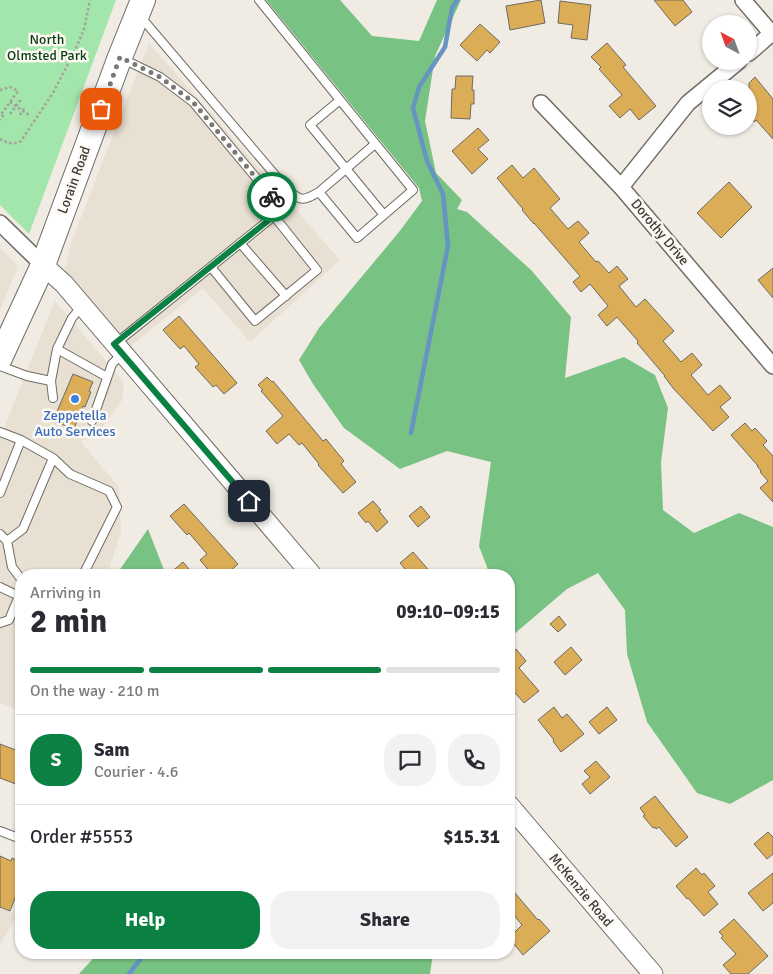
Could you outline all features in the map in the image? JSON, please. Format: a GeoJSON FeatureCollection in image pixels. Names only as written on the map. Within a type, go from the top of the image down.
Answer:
{"type":"FeatureCollection","features":[{"type":"Feature","properties":{"kind":"main road","name":"Lorain Road"},"geometry":{"type":"LineString","coordinates":[[0,358],[43,265],[140,7]]}},
{"type":"Feature","properties":{"kind":"street"},"geometry":{"type":"LineString","coordinates":[[743,0],[772,34],[758,46]]}},
{"type":"Feature","properties":{"kind":"street"},"geometry":{"type":"LineString","coordinates":[[621,187],[688,104],[728,70]]}},
{"type":"Feature","properties":{"kind":"street","name":"Dorothy Drive"},"geometry":{"type":"LineString","coordinates":[[541,103],[621,187],[773,366]]}},
{"type":"Feature","properties":{"kind":"street"},"geometry":{"type":"LineString","coordinates":[[0,223],[63,283],[307,569]]}},
{"type":"Feature","properties":{"kind":"street","name":"McKenzie Road"},"geometry":{"type":"LineString","coordinates":[[515,812],[653,974]]}},
{"type":"Feature","properties":{"kind":"lane"},"geometry":{"type":"LineString","coordinates":[[259,0],[413,190],[357,238],[319,192]]}},
{"type":"Feature","properties":{"kind":"lane"},"geometry":{"type":"LineString","coordinates":[[140,7],[287,189],[299,199],[307,199],[319,192],[375,144]]}},
{"type":"Feature","properties":{"kind":"lane"},"geometry":{"type":"LineString","coordinates":[[120,57],[160,77],[193,102],[272,197],[274,216],[317,270],[255,321],[211,267]]}},
{"type":"Feature","properties":{"kind":"lane"},"geometry":{"type":"LineString","coordinates":[[340,100],[310,125],[384,215]]}},
{"type":"Feature","properties":{"kind":"lane"},"geometry":{"type":"LineString","coordinates":[[92,421],[119,348],[189,283],[274,216]]}},
{"type":"Feature","properties":{"kind":"lane"},"geometry":{"type":"LineString","coordinates":[[240,243],[286,296]]}},
{"type":"Feature","properties":{"kind":"lane"},"geometry":{"type":"LineString","coordinates":[[53,398],[50,381],[57,349],[72,318],[82,306]]}},
{"type":"Feature","properties":{"kind":"lane"},"geometry":{"type":"LineString","coordinates":[[57,349],[107,377]]}},
{"type":"Feature","properties":{"kind":"lane"},"geometry":{"type":"LineString","coordinates":[[0,366],[27,376],[50,381]]}},
{"type":"Feature","properties":{"kind":"lane"},"geometry":{"type":"LineString","coordinates":[[0,432],[21,440],[53,458],[70,474],[109,491],[117,507],[86,569]]}},
{"type":"Feature","properties":{"kind":"lane"},"geometry":{"type":"LineString","coordinates":[[0,493],[21,440]]}},
{"type":"Feature","properties":{"kind":"lane"},"geometry":{"type":"LineString","coordinates":[[7,540],[23,529],[53,458]]}},
{"type":"Feature","properties":{"kind":"lane"},"geometry":{"type":"LineString","coordinates":[[0,534],[7,540],[12,567],[15,571]]}},
{"type":"Feature","properties":{"kind":"lane"},"geometry":{"type":"LineString","coordinates":[[0,587],[15,594]]}},
{"type":"Feature","properties":{"kind":"lane"},"geometry":{"type":"LineString","coordinates":[[0,623],[9,620],[15,606]]}},
{"type":"Feature","properties":{"kind":"lane"},"geometry":{"type":"LineString","coordinates":[[0,831],[15,837]]}},
{"type":"Feature","properties":{"kind":"path"},"geometry":{"type":"LineString","coordinates":[[0,139],[11,144],[21,141],[53,93],[84,29],[90,0]]}},
{"type":"Feature","properties":{"kind":"path"},"geometry":{"type":"LineString","coordinates":[[0,90],[10,87],[18,91],[1,112],[4,114],[0,120]]}},
{"type":"Feature","properties":{"kind":"path"},"geometry":{"type":"LineString","coordinates":[[10,114],[22,98]]}},
{"type":"Feature","properties":{"kind":"path"},"geometry":{"type":"LineString","coordinates":[[10,102],[28,115]]}},
{"type":"Feature","properties":{"kind":"path"},"geometry":{"type":"LineString","coordinates":[[20,115],[25,107]]}},
{"type":"Feature","properties":{"kind":"shaded area"},"geometry":{"type":"Polygon","coordinates":[[[149,43],[340,260],[250,342],[203,288],[127,350],[76,290],[65,269],[71,243],[149,43]]]}},
{"type":"Feature","properties":{"kind":"shaded area"},"geometry":{"type":"Polygon","coordinates":[[[0,248],[18,266],[0,310],[0,248]]]}},
{"type":"Feature","properties":{"kind":"shaded area"},"geometry":{"type":"Polygon","coordinates":[[[55,301],[121,379],[124,386],[122,400],[109,419],[95,436],[80,441],[119,487],[121,532],[109,569],[15,569],[15,709],[0,703],[0,438],[55,301]]]}},
{"type":"Feature","properties":{"kind":"shaded area"},"geometry":{"type":"Polygon","coordinates":[[[0,908],[15,914],[15,920],[0,944],[0,908]]]}},
{"type":"Feature","properties":{"kind":"green space","name":"North Olmsted Park"},"geometry":{"type":"Polygon","coordinates":[[[0,0],[116,0],[29,234],[0,205],[0,0]]]}},
{"type":"Feature","properties":{"kind":"green space"},"geometry":{"type":"Polygon","coordinates":[[[266,0],[340,0],[372,36],[419,41],[437,0],[461,0],[435,56],[425,121],[436,173],[462,200],[457,209],[467,212],[531,270],[571,317],[565,378],[624,357],[655,375],[668,408],[661,462],[663,510],[694,533],[739,513],[773,527],[773,780],[730,804],[697,793],[647,722],[627,654],[625,610],[598,573],[567,589],[515,633],[515,569],[488,569],[479,546],[491,462],[447,451],[400,469],[344,428],[313,384],[299,360],[319,328],[399,232],[422,201],[419,188],[266,0]]]}},
{"type":"Feature","properties":{"kind":"green space"},"geometry":{"type":"Polygon","coordinates":[[[148,529],[164,569],[120,569],[148,529]]]}},
{"type":"Feature","properties":{"kind":"green space"},"geometry":{"type":"Polygon","coordinates":[[[93,959],[432,959],[430,974],[79,974],[93,959]]]}},
{"type":"Feature","properties":{"kind":"building"},"geometry":{"type":"Polygon","coordinates":[[[541,0],[545,23],[510,30],[506,6],[541,0]]]}},
{"type":"Feature","properties":{"kind":"building"},"geometry":{"type":"Polygon","coordinates":[[[654,0],[683,0],[692,12],[675,26],[654,0]]]}},
{"type":"Feature","properties":{"kind":"building"},"geometry":{"type":"Polygon","coordinates":[[[560,1],[591,5],[587,40],[571,38],[573,25],[558,23],[560,1]]]}},
{"type":"Feature","properties":{"kind":"building"},"geometry":{"type":"Polygon","coordinates":[[[480,24],[500,42],[490,53],[487,50],[477,61],[460,45],[480,24]]]}},
{"type":"Feature","properties":{"kind":"building"},"geometry":{"type":"Polygon","coordinates":[[[607,43],[626,65],[623,67],[656,106],[639,120],[630,109],[620,118],[609,106],[622,95],[591,57],[607,43]]]}},
{"type":"Feature","properties":{"kind":"building"},"geometry":{"type":"Polygon","coordinates":[[[456,76],[473,76],[474,104],[471,104],[470,119],[451,118],[452,89],[455,89],[456,76]]]}},
{"type":"Feature","properties":{"kind":"building"},"geometry":{"type":"Polygon","coordinates":[[[755,77],[773,99],[773,139],[757,121],[757,80],[752,80],[755,77]]]}},
{"type":"Feature","properties":{"kind":"building"},"geometry":{"type":"Polygon","coordinates":[[[478,128],[489,140],[478,149],[488,159],[472,174],[452,151],[478,128]]]}},
{"type":"Feature","properties":{"kind":"building"},"geometry":{"type":"Polygon","coordinates":[[[512,165],[523,178],[534,168],[560,199],[550,208],[568,229],[578,221],[589,233],[579,242],[596,262],[598,261],[609,273],[617,266],[628,279],[619,286],[636,307],[645,299],[674,331],[663,341],[681,362],[692,353],[702,365],[691,375],[708,395],[720,385],[731,398],[720,407],[729,417],[713,431],[673,388],[637,343],[638,341],[617,317],[607,326],[598,315],[608,306],[590,284],[581,292],[573,282],[580,276],[522,210],[497,178],[512,165]]]}},
{"type":"Feature","properties":{"kind":"building"},"geometry":{"type":"Polygon","coordinates":[[[729,182],[752,207],[721,238],[697,213],[729,182]]]}},
{"type":"Feature","properties":{"kind":"building"},"geometry":{"type":"Polygon","coordinates":[[[773,268],[773,298],[758,280],[773,268]]]}},
{"type":"Feature","properties":{"kind":"building"},"geometry":{"type":"Polygon","coordinates":[[[179,316],[237,383],[224,394],[216,385],[213,387],[195,367],[199,364],[184,346],[180,349],[163,330],[179,316]]]}},
{"type":"Feature","properties":{"kind":"building","name":"Zeppetella Auto Services"},"geometry":{"type":"Polygon","coordinates":[[[73,374],[93,382],[85,407],[83,406],[74,429],[53,421],[73,374]]]}},
{"type":"Feature","properties":{"kind":"building"},"geometry":{"type":"Polygon","coordinates":[[[267,377],[273,381],[323,441],[326,439],[344,461],[341,464],[356,482],[343,493],[318,465],[302,443],[299,445],[289,434],[277,444],[266,431],[283,416],[258,385],[267,377]]]}},
{"type":"Feature","properties":{"kind":"building"},"geometry":{"type":"Polygon","coordinates":[[[745,423],[752,431],[755,428],[767,441],[763,445],[773,456],[773,502],[760,488],[768,481],[760,472],[758,466],[731,435],[745,423]]]}},
{"type":"Feature","properties":{"kind":"building"},"geometry":{"type":"Polygon","coordinates":[[[373,501],[388,522],[377,532],[358,513],[373,501]]]}},
{"type":"Feature","properties":{"kind":"building"},"geometry":{"type":"Polygon","coordinates":[[[184,504],[238,564],[233,569],[208,569],[200,560],[207,554],[189,533],[187,535],[170,516],[184,504]]]}},
{"type":"Feature","properties":{"kind":"building"},"geometry":{"type":"Polygon","coordinates":[[[421,506],[430,517],[418,527],[409,516],[421,506]]]}},
{"type":"Feature","properties":{"kind":"building"},"geometry":{"type":"Polygon","coordinates":[[[413,552],[428,569],[405,569],[400,563],[413,552]]]}},
{"type":"Feature","properties":{"kind":"building"},"geometry":{"type":"Polygon","coordinates":[[[183,562],[189,569],[175,569],[183,562]]]}},
{"type":"Feature","properties":{"kind":"building"},"geometry":{"type":"Polygon","coordinates":[[[559,616],[566,625],[558,632],[550,624],[559,616]]]}},
{"type":"Feature","properties":{"kind":"building"},"geometry":{"type":"Polygon","coordinates":[[[571,647],[582,660],[565,675],[554,662],[571,647]]]}},
{"type":"Feature","properties":{"kind":"building"},"geometry":{"type":"Polygon","coordinates":[[[515,650],[526,661],[519,668],[539,691],[524,703],[515,693],[515,650]]]}},
{"type":"Feature","properties":{"kind":"building"},"geometry":{"type":"Polygon","coordinates":[[[554,707],[562,718],[567,714],[584,734],[561,752],[538,720],[554,707]]]}},
{"type":"Feature","properties":{"kind":"building"},"geometry":{"type":"Polygon","coordinates":[[[607,707],[617,720],[599,734],[589,722],[607,707]]]}},
{"type":"Feature","properties":{"kind":"building"},"geometry":{"type":"Polygon","coordinates":[[[0,744],[15,750],[15,784],[0,778],[0,744]]]}},
{"type":"Feature","properties":{"kind":"building"},"geometry":{"type":"Polygon","coordinates":[[[596,761],[610,777],[590,794],[582,784],[590,777],[584,771],[596,761]]]}},
{"type":"Feature","properties":{"kind":"building"},"geometry":{"type":"Polygon","coordinates":[[[655,796],[688,837],[676,847],[659,827],[653,828],[643,816],[645,815],[640,808],[655,796]]]}},
{"type":"Feature","properties":{"kind":"building"},"geometry":{"type":"Polygon","coordinates":[[[768,832],[773,837],[773,854],[767,859],[754,844],[768,832]]]}},
{"type":"Feature","properties":{"kind":"building"},"geometry":{"type":"Polygon","coordinates":[[[0,856],[11,861],[12,858],[15,859],[15,898],[10,911],[0,907],[0,856]]]}},
{"type":"Feature","properties":{"kind":"building"},"geometry":{"type":"Polygon","coordinates":[[[696,868],[702,875],[704,873],[715,886],[708,892],[718,904],[704,916],[676,886],[696,868]]]}},
{"type":"Feature","properties":{"kind":"building"},"geometry":{"type":"Polygon","coordinates":[[[773,873],[773,903],[763,911],[748,893],[773,873]]]}},
{"type":"Feature","properties":{"kind":"building"},"geometry":{"type":"Polygon","coordinates":[[[515,893],[550,931],[523,955],[515,945],[515,932],[522,925],[515,916],[515,893]]]}},
{"type":"Feature","properties":{"kind":"building"},"geometry":{"type":"Polygon","coordinates":[[[734,919],[768,956],[748,974],[731,974],[723,965],[736,954],[721,938],[723,936],[719,932],[734,919]]]}},
{"type":"Feature","properties":{"kind":"waterway"},"geometry":{"type":"LineString","coordinates":[[411,433],[448,246],[443,194],[427,161],[413,108],[419,87],[445,47],[452,8],[457,0]]}},
{"type":"Feature","properties":{"kind":"waterway"},"geometry":{"type":"LineString","coordinates":[[129,974],[141,959]]}},
{"type":"Feature","properties":{"kind":"way so far"},"geometry":{"type":"LineString","coordinates":[[101,109],[120,57],[160,77],[193,102],[272,197]]}},
{"type":"Feature","properties":{"kind":"place","name":"Zeppetella Auto Services"},"geometry":{"type":"Point","coordinates":[75,399]}},
{"type":"Feature","properties":{"kind":"route"},"geometry":{"type":"LineString","coordinates":[[249,501],[114,344],[274,216],[272,197]]}}]}
